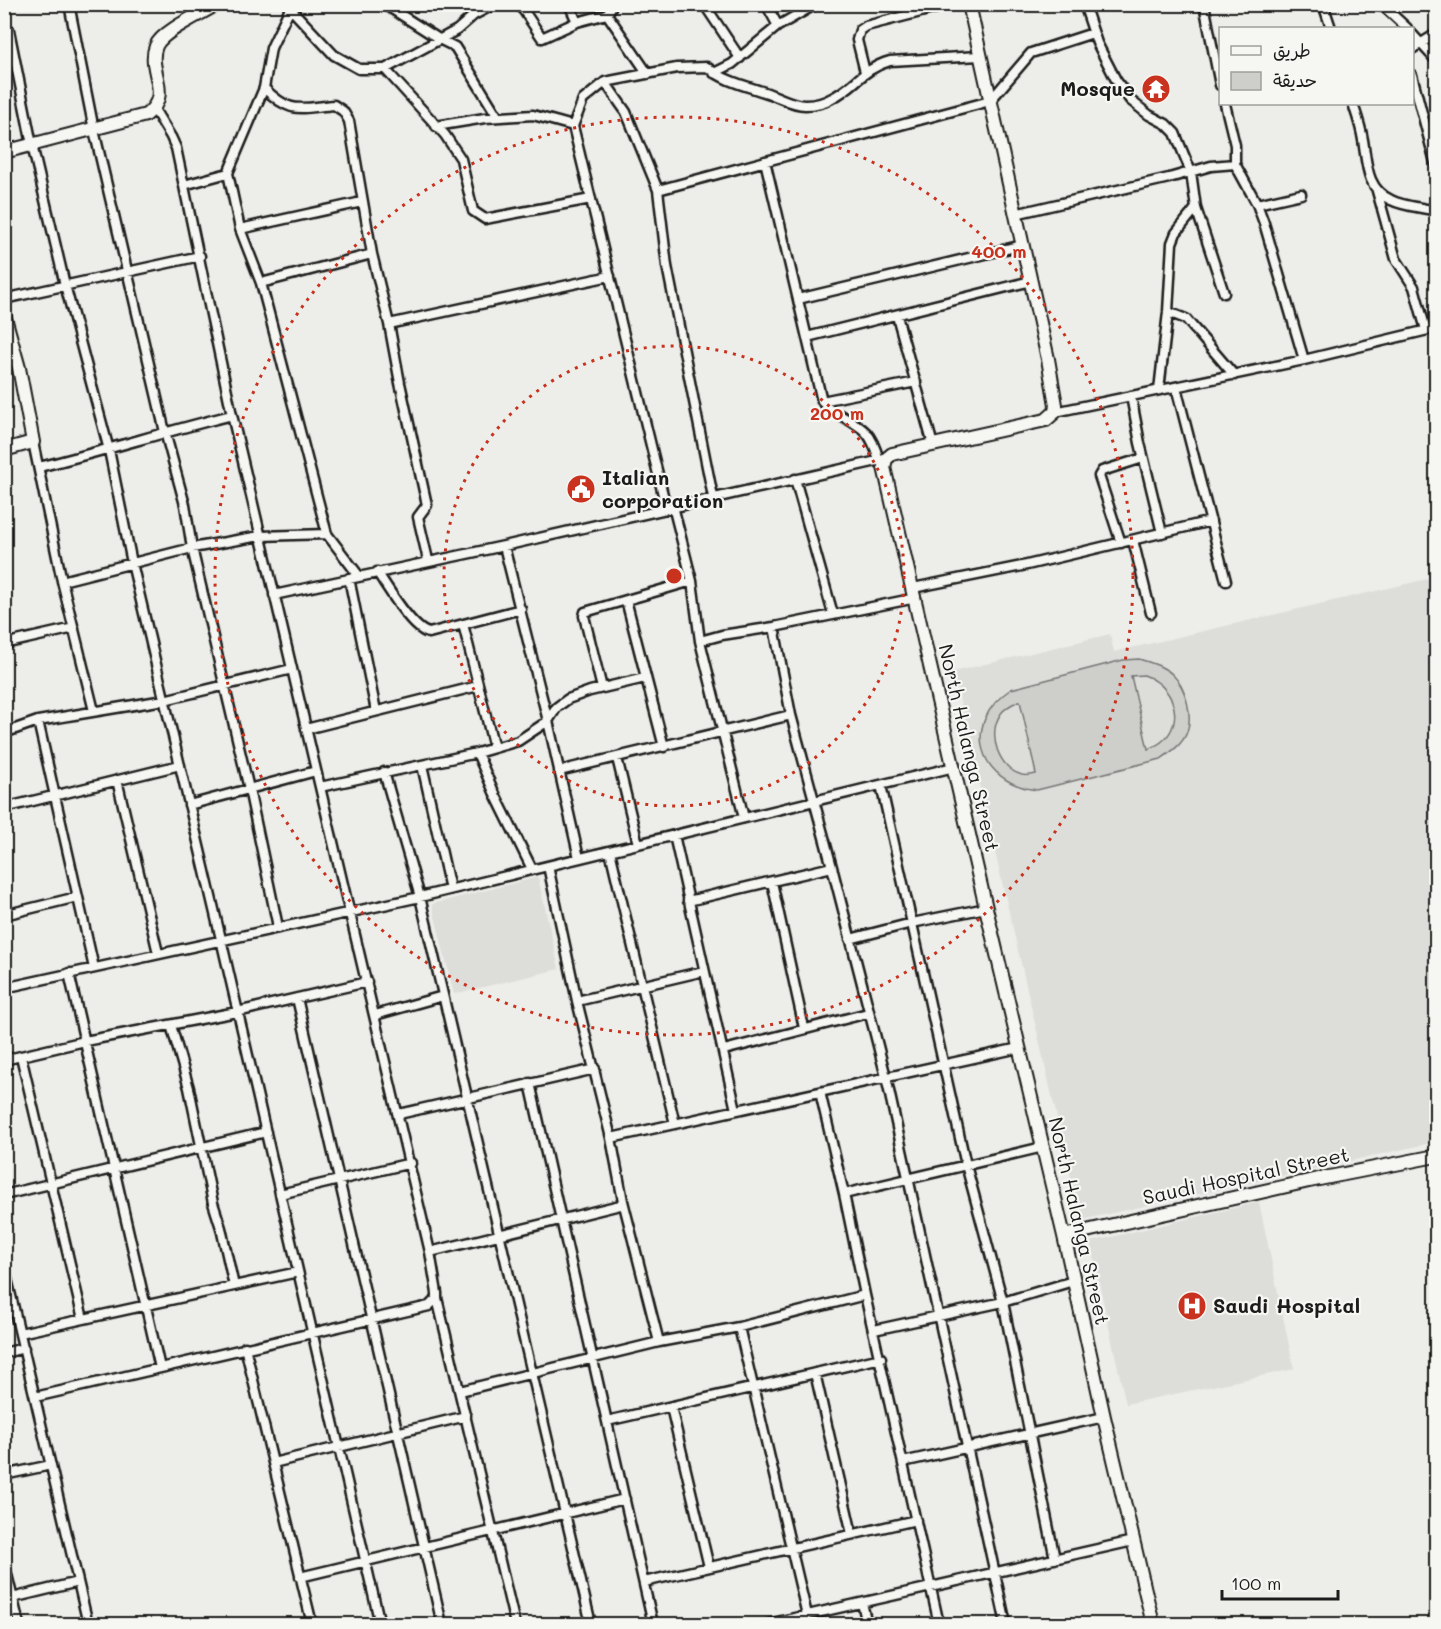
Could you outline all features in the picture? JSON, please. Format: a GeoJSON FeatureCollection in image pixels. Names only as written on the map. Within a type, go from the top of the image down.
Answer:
{"type":"FeatureCollection","features":[{"type":"Feature","properties":{"kind":"street"},"geometry":{"type":"LineString","coordinates":[[69,4],[94,130],[165,432],[185,505],[192,548],[249,789],[278,927]]}},
{"type":"Feature","properties":{"kind":"street"},"geometry":{"type":"LineString","coordinates":[[4,152],[141,117],[154,109],[158,100],[154,53],[156,45],[167,34],[218,4]]}},
{"type":"Feature","properties":{"kind":"street"},"geometry":{"type":"LineString","coordinates":[[384,4],[455,47],[498,117]]}},
{"type":"Feature","properties":{"kind":"street"},"geometry":{"type":"LineString","coordinates":[[359,576],[327,534],[261,283],[240,229],[228,173],[264,88],[271,48],[293,6],[334,55],[359,69],[385,69],[457,30],[474,15],[495,4]]}},
{"type":"Feature","properties":{"kind":"street"},"geometry":{"type":"LineString","coordinates":[[517,4],[542,38],[577,22],[607,14],[613,4]]}},
{"type":"Feature","properties":{"kind":"street"},"geometry":{"type":"LineString","coordinates":[[569,4],[577,22]]}},
{"type":"Feature","properties":{"kind":"street"},"geometry":{"type":"LineString","coordinates":[[704,4],[740,58]]}},
{"type":"Feature","properties":{"kind":"street"},"geometry":{"type":"LineString","coordinates":[[766,4],[778,26]]}},
{"type":"Feature","properties":{"kind":"street"},"geometry":{"type":"LineString","coordinates":[[714,73],[732,64],[778,26],[816,4]]}},
{"type":"Feature","properties":{"kind":"street"},"geometry":{"type":"LineString","coordinates":[[865,72],[857,40],[860,30],[866,26],[952,4]]}},
{"type":"Feature","properties":{"kind":"street"},"geometry":{"type":"LineString","coordinates":[[969,4],[1057,400],[1055,411]]}},
{"type":"Feature","properties":{"kind":"street"},"geometry":{"type":"LineString","coordinates":[[1084,4],[1093,33],[1116,80],[1130,100],[1149,115],[1166,124],[1175,134],[1191,172],[1197,208],[1224,293]]}},
{"type":"Feature","properties":{"kind":"street"},"geometry":{"type":"LineString","coordinates":[[1204,4],[1218,65]]}},
{"type":"Feature","properties":{"kind":"street"},"geometry":{"type":"LineString","coordinates":[[1323,4],[1331,27]]}},
{"type":"Feature","properties":{"kind":"street"},"geometry":{"type":"LineString","coordinates":[[1381,4],[1406,27]]}},
{"type":"Feature","properties":{"kind":"street"},"geometry":{"type":"LineString","coordinates":[[607,14],[648,75]]}},
{"type":"Feature","properties":{"kind":"street"},"geometry":{"type":"LineString","coordinates":[[4,25],[9,30],[32,145],[65,285],[109,450],[132,563],[380,1624]]}},
{"type":"Feature","properties":{"kind":"street"},"geometry":{"type":"LineString","coordinates":[[658,190],[990,101],[1031,53],[1093,33]]}},
{"type":"Feature","properties":{"kind":"street"},"geometry":{"type":"LineString","coordinates":[[1414,48],[1437,34]]}},
{"type":"Feature","properties":{"kind":"street"},"geometry":{"type":"LineString","coordinates":[[1414,35],[1437,60]]}},
{"type":"Feature","properties":{"kind":"street"},"geometry":{"type":"LineString","coordinates":[[744,818],[700,641],[692,581],[670,507],[573,126],[583,100],[605,82],[677,68],[707,67],[714,73],[738,84],[804,105],[820,104],[835,97],[865,72],[890,61],[980,56]]}},
{"type":"Feature","properties":{"kind":"street"},"geometry":{"type":"LineString","coordinates":[[385,69],[445,135],[461,159],[473,211],[485,219],[591,199]]}},
{"type":"Feature","properties":{"kind":"street"},"geometry":{"type":"LineString","coordinates":[[1414,79],[1437,166]]}},
{"type":"Feature","properties":{"kind":"street"},"geometry":{"type":"LineString","coordinates":[[605,82],[626,112],[658,190],[667,266],[713,497]]}},
{"type":"Feature","properties":{"kind":"street"},"geometry":{"type":"LineString","coordinates":[[264,88],[278,102],[293,109],[334,105],[343,111],[349,120],[372,254],[427,505],[418,517],[428,560]]}},
{"type":"Feature","properties":{"kind":"street"},"geometry":{"type":"LineString","coordinates":[[1225,105],[1234,145],[1235,164],[1257,204],[1277,263],[1304,360]]}},
{"type":"Feature","properties":{"kind":"street"},"geometry":{"type":"LineString","coordinates":[[1353,105],[1359,120],[1368,176],[1377,190],[1396,259],[1414,287],[1426,330]]}},
{"type":"Feature","properties":{"kind":"street"},"geometry":{"type":"LineString","coordinates":[[154,109],[176,148],[232,415],[411,1163],[430,1252],[437,1298],[515,1624]]}},
{"type":"Feature","properties":{"kind":"street"},"geometry":{"type":"LineString","coordinates":[[436,126],[498,117],[533,115],[573,126]]}},
{"type":"Feature","properties":{"kind":"street"},"geometry":{"type":"LineString","coordinates":[[765,161],[822,401],[826,407],[867,432],[882,460]]}},
{"type":"Feature","properties":{"kind":"street"},"geometry":{"type":"LineString","coordinates":[[1015,214],[1211,166],[1235,164]]}},
{"type":"Feature","properties":{"kind":"street"},"geometry":{"type":"LineString","coordinates":[[184,185],[228,173]]}},
{"type":"Feature","properties":{"kind":"street"},"geometry":{"type":"LineString","coordinates":[[1377,190],[1389,199],[1402,204],[1437,211]]}},
{"type":"Feature","properties":{"kind":"street"},"geometry":{"type":"LineString","coordinates":[[1257,204],[1301,194]]}},
{"type":"Feature","properties":{"kind":"street"},"geometry":{"type":"LineString","coordinates":[[240,229],[362,202]]}},
{"type":"Feature","properties":{"kind":"street"},"geometry":{"type":"LineString","coordinates":[[1159,390],[1168,312],[1172,243],[1176,233],[1197,208]]}},
{"type":"Feature","properties":{"kind":"street"},"geometry":{"type":"LineString","coordinates":[[798,298],[1023,245]]}},
{"type":"Feature","properties":{"kind":"street"},"geometry":{"type":"LineString","coordinates":[[261,283],[372,254]]}},
{"type":"Feature","properties":{"kind":"street"},"geometry":{"type":"LineString","coordinates":[[4,299],[200,256]]}},
{"type":"Feature","properties":{"kind":"street"},"geometry":{"type":"LineString","coordinates":[[389,324],[610,276]]}},
{"type":"Feature","properties":{"kind":"street"},"geometry":{"type":"LineString","coordinates":[[807,337],[1031,281]]}},
{"type":"Feature","properties":{"kind":"street"},"geometry":{"type":"LineString","coordinates":[[1168,312],[1186,319],[1234,375]]}},
{"type":"Feature","properties":{"kind":"street"},"geometry":{"type":"LineString","coordinates":[[4,314],[19,368],[62,581],[94,711]]}},
{"type":"Feature","properties":{"kind":"street"},"geometry":{"type":"LineString","coordinates":[[897,316],[933,445]]}},
{"type":"Feature","properties":{"kind":"street"},"geometry":{"type":"LineString","coordinates":[[274,594],[428,560],[504,546],[882,460],[892,454],[1042,421],[1055,411],[1304,360],[1437,328]]}},
{"type":"Feature","properties":{"kind":"street"},"geometry":{"type":"LineString","coordinates":[[822,401],[915,382]]}},
{"type":"Feature","properties":{"kind":"street"},"geometry":{"type":"LineString","coordinates":[[1176,387],[1226,581]]}},
{"type":"Feature","properties":{"kind":"street"},"geometry":{"type":"LineString","coordinates":[[1131,396],[1143,458],[1162,533]]}},
{"type":"Feature","properties":{"kind":"street"},"geometry":{"type":"LineString","coordinates":[[39,467],[232,415]]}},
{"type":"Feature","properties":{"kind":"street"},"geometry":{"type":"LineString","coordinates":[[4,450],[33,442]]}},
{"type":"Feature","properties":{"kind":"street"},"geometry":{"type":"LineString","coordinates":[[1121,543],[1099,476],[1102,471],[1143,458]]}},
{"type":"Feature","properties":{"kind":"street","name":"North Halanga Street"},"geometry":{"type":"LineString","coordinates":[[882,460],[915,593],[1153,1624]]}},
{"type":"Feature","properties":{"kind":"street"},"geometry":{"type":"LineString","coordinates":[[795,479],[834,614]]}},
{"type":"Feature","properties":{"kind":"street"},"geometry":{"type":"LineString","coordinates":[[700,641],[834,614],[1211,520]]}},
{"type":"Feature","properties":{"kind":"street"},"geometry":{"type":"LineString","coordinates":[[62,581],[192,548],[260,536],[327,534]]}},
{"type":"Feature","properties":{"kind":"street"},"geometry":{"type":"LineString","coordinates":[[1133,540],[1151,614]]}},
{"type":"Feature","properties":{"kind":"street"},"geometry":{"type":"LineString","coordinates":[[504,546],[521,609],[579,858]]}},
{"type":"Feature","properties":{"kind":"street"},"geometry":{"type":"LineString","coordinates":[[377,572],[413,623],[423,632],[429,633],[521,609]]}},
{"type":"Feature","properties":{"kind":"street"},"geometry":{"type":"LineString","coordinates":[[349,578],[376,711]]}},
{"type":"Feature","properties":{"kind":"street"},"geometry":{"type":"LineString","coordinates":[[602,688],[584,616],[588,610],[692,581]]}},
{"type":"Feature","properties":{"kind":"street"},"geometry":{"type":"LineString","coordinates":[[626,600],[664,747]]}},
{"type":"Feature","properties":{"kind":"street"},"geometry":{"type":"LineString","coordinates":[[463,624],[494,748]]}},
{"type":"Feature","properties":{"kind":"street"},"geometry":{"type":"LineString","coordinates":[[774,627],[790,715],[886,1077],[1006,1624]]}},
{"type":"Feature","properties":{"kind":"street"},"geometry":{"type":"LineString","coordinates":[[4,644],[74,628]]}},
{"type":"Feature","properties":{"kind":"street"},"geometry":{"type":"LineString","coordinates":[[4,733],[38,722],[164,700],[292,669]]}},
{"type":"Feature","properties":{"kind":"street"},"geometry":{"type":"LineString","coordinates":[[320,787],[477,753],[518,741],[548,722],[557,707],[568,699],[645,678]]}},
{"type":"Feature","properties":{"kind":"street"},"geometry":{"type":"LineString","coordinates":[[306,729],[478,686]]}},
{"type":"Feature","properties":{"kind":"street"},"geometry":{"type":"LineString","coordinates":[[559,771],[790,715]]}},
{"type":"Feature","properties":{"kind":"street"},"geometry":{"type":"LineString","coordinates":[[38,722],[93,968]]}},
{"type":"Feature","properties":{"kind":"street"},"geometry":{"type":"LineString","coordinates":[[477,753],[532,869]]}},
{"type":"Feature","properties":{"kind":"street"},"geometry":{"type":"LineString","coordinates":[[616,758],[638,844]]}},
{"type":"Feature","properties":{"kind":"street"},"geometry":{"type":"LineString","coordinates":[[4,808],[180,765]]}},
{"type":"Feature","properties":{"kind":"street"},"geometry":{"type":"LineString","coordinates":[[422,765],[450,889]]}},
{"type":"Feature","properties":{"kind":"street"},"geometry":{"type":"LineString","coordinates":[[4,988],[420,897],[954,767]]}},
{"type":"Feature","properties":{"kind":"street"},"geometry":{"type":"LineString","coordinates":[[189,805],[316,771]]}},
{"type":"Feature","properties":{"kind":"street"},"geometry":{"type":"LineString","coordinates":[[384,772],[420,897],[591,1624]]}},
{"type":"Feature","properties":{"kind":"street"},"geometry":{"type":"LineString","coordinates":[[117,780],[158,953]]}},
{"type":"Feature","properties":{"kind":"street"},"geometry":{"type":"LineString","coordinates":[[881,785],[966,1165],[1003,1302],[1055,1559]]}},
{"type":"Feature","properties":{"kind":"street"},"geometry":{"type":"LineString","coordinates":[[674,835],[736,1110]]}},
{"type":"Feature","properties":{"kind":"street"},"geometry":{"type":"LineString","coordinates":[[610,851],[675,1124]]}},
{"type":"Feature","properties":{"kind":"street"},"geometry":{"type":"LineString","coordinates":[[548,866],[577,1001],[611,1138],[623,1201],[659,1342]]}},
{"type":"Feature","properties":{"kind":"street"},"geometry":{"type":"LineString","coordinates":[[688,901],[832,867]]}},
{"type":"Feature","properties":{"kind":"street"},"geometry":{"type":"LineString","coordinates":[[772,882],[804,1028]]}},
{"type":"Feature","properties":{"kind":"street"},"geometry":{"type":"LineString","coordinates":[[4,915],[77,897]]}},
{"type":"Feature","properties":{"kind":"street"},"geometry":{"type":"LineString","coordinates":[[850,939],[912,923],[986,908]]}},
{"type":"Feature","properties":{"kind":"street"},"geometry":{"type":"LineString","coordinates":[[577,1001],[704,971]]}},
{"type":"Feature","properties":{"kind":"street"},"geometry":{"type":"LineString","coordinates":[[69,973],[160,1368]]}},
{"type":"Feature","properties":{"kind":"street"},"geometry":{"type":"LineString","coordinates":[[4,1060],[85,1041],[237,1012],[367,982]]}},
{"type":"Feature","properties":{"kind":"street"},"geometry":{"type":"LineString","coordinates":[[375,1015],[443,996]]}},
{"type":"Feature","properties":{"kind":"street"},"geometry":{"type":"LineString","coordinates":[[297,998],[442,1624]]}},
{"type":"Feature","properties":{"kind":"street"},"geometry":{"type":"LineString","coordinates":[[724,1050],[868,1013]]}},
{"type":"Feature","properties":{"kind":"street"},"geometry":{"type":"LineString","coordinates":[[171,1025],[189,1088],[234,1286]]}},
{"type":"Feature","properties":{"kind":"street"},"geometry":{"type":"LineString","coordinates":[[611,1138],[1019,1048]]}},
{"type":"Feature","properties":{"kind":"street"},"geometry":{"type":"LineString","coordinates":[[21,1056],[83,1319]]}},
{"type":"Feature","properties":{"kind":"street"},"geometry":{"type":"LineString","coordinates":[[399,1114],[595,1069]]}},
{"type":"Feature","properties":{"kind":"street"},"geometry":{"type":"LineString","coordinates":[[530,1083],[653,1624]]}},
{"type":"Feature","properties":{"kind":"street"},"geometry":{"type":"LineString","coordinates":[[820,1092],[939,1624]]}},
{"type":"Feature","properties":{"kind":"street"},"geometry":{"type":"LineString","coordinates":[[4,1195],[266,1132]]}},
{"type":"Feature","properties":{"kind":"street"},"geometry":{"type":"LineString","coordinates":[[844,1194],[1043,1147]]}},
{"type":"Feature","properties":{"kind":"street","name":"Saudi Hospital Street"},"geometry":{"type":"LineString","coordinates":[[1064,1236],[1309,1181],[1437,1156]]}},
{"type":"Feature","properties":{"kind":"street"},"geometry":{"type":"LineString","coordinates":[[280,1194],[411,1163]]}},
{"type":"Feature","properties":{"kind":"street"},"geometry":{"type":"LineString","coordinates":[[430,1252],[561,1218],[615,1207],[623,1201]]}},
{"type":"Feature","properties":{"kind":"street"},"geometry":{"type":"LineString","coordinates":[[4,1266],[88,1624]]}},
{"type":"Feature","properties":{"kind":"street"},"geometry":{"type":"LineString","coordinates":[[20,1333],[298,1272]]}},
{"type":"Feature","properties":{"kind":"street"},"geometry":{"type":"LineString","coordinates":[[874,1330],[1003,1302],[1073,1281]]}},
{"type":"Feature","properties":{"kind":"street"},"geometry":{"type":"LineString","coordinates":[[460,1391],[659,1342],[740,1327],[865,1294]]}},
{"type":"Feature","properties":{"kind":"street"},"geometry":{"type":"LineString","coordinates":[[35,1397],[429,1306],[437,1298]]}},
{"type":"Feature","properties":{"kind":"street"},"geometry":{"type":"LineString","coordinates":[[740,1327],[807,1615]]}},
{"type":"Feature","properties":{"kind":"street"},"geometry":{"type":"LineString","coordinates":[[245,1347],[312,1624]]}},
{"type":"Feature","properties":{"kind":"street"},"geometry":{"type":"LineString","coordinates":[[4,1353],[24,1348]]}},
{"type":"Feature","properties":{"kind":"street"},"geometry":{"type":"LineString","coordinates":[[607,1421],[880,1358]]}},
{"type":"Feature","properties":{"kind":"street"},"geometry":{"type":"LineString","coordinates":[[815,1373],[852,1534]]}},
{"type":"Feature","properties":{"kind":"street"},"geometry":{"type":"LineString","coordinates":[[670,1407],[710,1567]]}},
{"type":"Feature","properties":{"kind":"street"},"geometry":{"type":"LineString","coordinates":[[273,1463],[466,1416]]}},
{"type":"Feature","properties":{"kind":"street"},"geometry":{"type":"LineString","coordinates":[[903,1462],[1104,1418]]}},
{"type":"Feature","properties":{"kind":"street"},"geometry":{"type":"LineString","coordinates":[[4,1475],[51,1464]]}},
{"type":"Feature","properties":{"kind":"street"},"geometry":{"type":"LineString","coordinates":[[300,1576],[625,1499]]}},
{"type":"Feature","properties":{"kind":"street"},"geometry":{"type":"LineString","coordinates":[[644,1582],[916,1520]]}},
{"type":"Feature","properties":{"kind":"street"},"geometry":{"type":"LineString","coordinates":[[768,1624],[791,1622],[807,1615],[1133,1541]]}},
{"type":"Feature","properties":{"kind":"street"},"geometry":{"type":"LineString","coordinates":[[4,1562],[9,1599],[19,1624]]}},
{"type":"Feature","properties":{"kind":"street"},"geometry":{"type":"LineString","coordinates":[[9,1599],[78,1582]]}},
{"type":"Feature","properties":{"kind":"street"},"geometry":{"type":"LineString","coordinates":[[862,1603],[867,1624]]}},
{"type":"Feature","properties":{"kind":"shaded area"},"geometry":{"type":"Polygon","coordinates":[[[1436,577],[1436,1142],[1081,1220],[953,672],[1110,634],[1114,652],[1436,577]]]}},
{"type":"Feature","properties":{"kind":"shaded area"},"geometry":{"type":"Polygon","coordinates":[[[538,877],[559,969],[454,994],[432,904],[538,877]]]}},
{"type":"Feature","properties":{"kind":"shaded area","name":"Saudi Hospital"},"geometry":{"type":"Polygon","coordinates":[[[1259,1202],[1294,1369],[1126,1404],[1090,1242],[1259,1202]]]}},
{"type":"Feature","properties":{"kind":"green space"},"geometry":{"type":"Polygon","coordinates":[[[1139,659],[1161,667],[1173,675],[1182,687],[1189,710],[1189,725],[1183,740],[1173,751],[1161,759],[1037,790],[1017,785],[1001,776],[989,764],[983,750],[981,734],[985,718],[995,703],[1011,689],[1123,660],[1139,659]],[[1144,675],[1131,676],[1148,749],[1161,742],[1169,733],[1174,723],[1174,712],[1172,700],[1165,690],[1156,681],[1144,675]],[[1020,701],[1011,705],[1000,715],[996,723],[995,741],[998,750],[1007,766],[1014,772],[1022,775],[1036,774],[1020,701]]]}},
{"type":"Feature","properties":{"kind":"place","name":"Mosque"},"geometry":{"type":"Point","coordinates":[1156,89]}},
{"type":"Feature","properties":{"kind":"place","name":"Italian corporation"},"geometry":{"type":"Point","coordinates":[581,489]}},
{"type":"Feature","properties":{"kind":"place","name":"Saudi Hospital"},"geometry":{"type":"Point","coordinates":[1192,1306]}}]}
